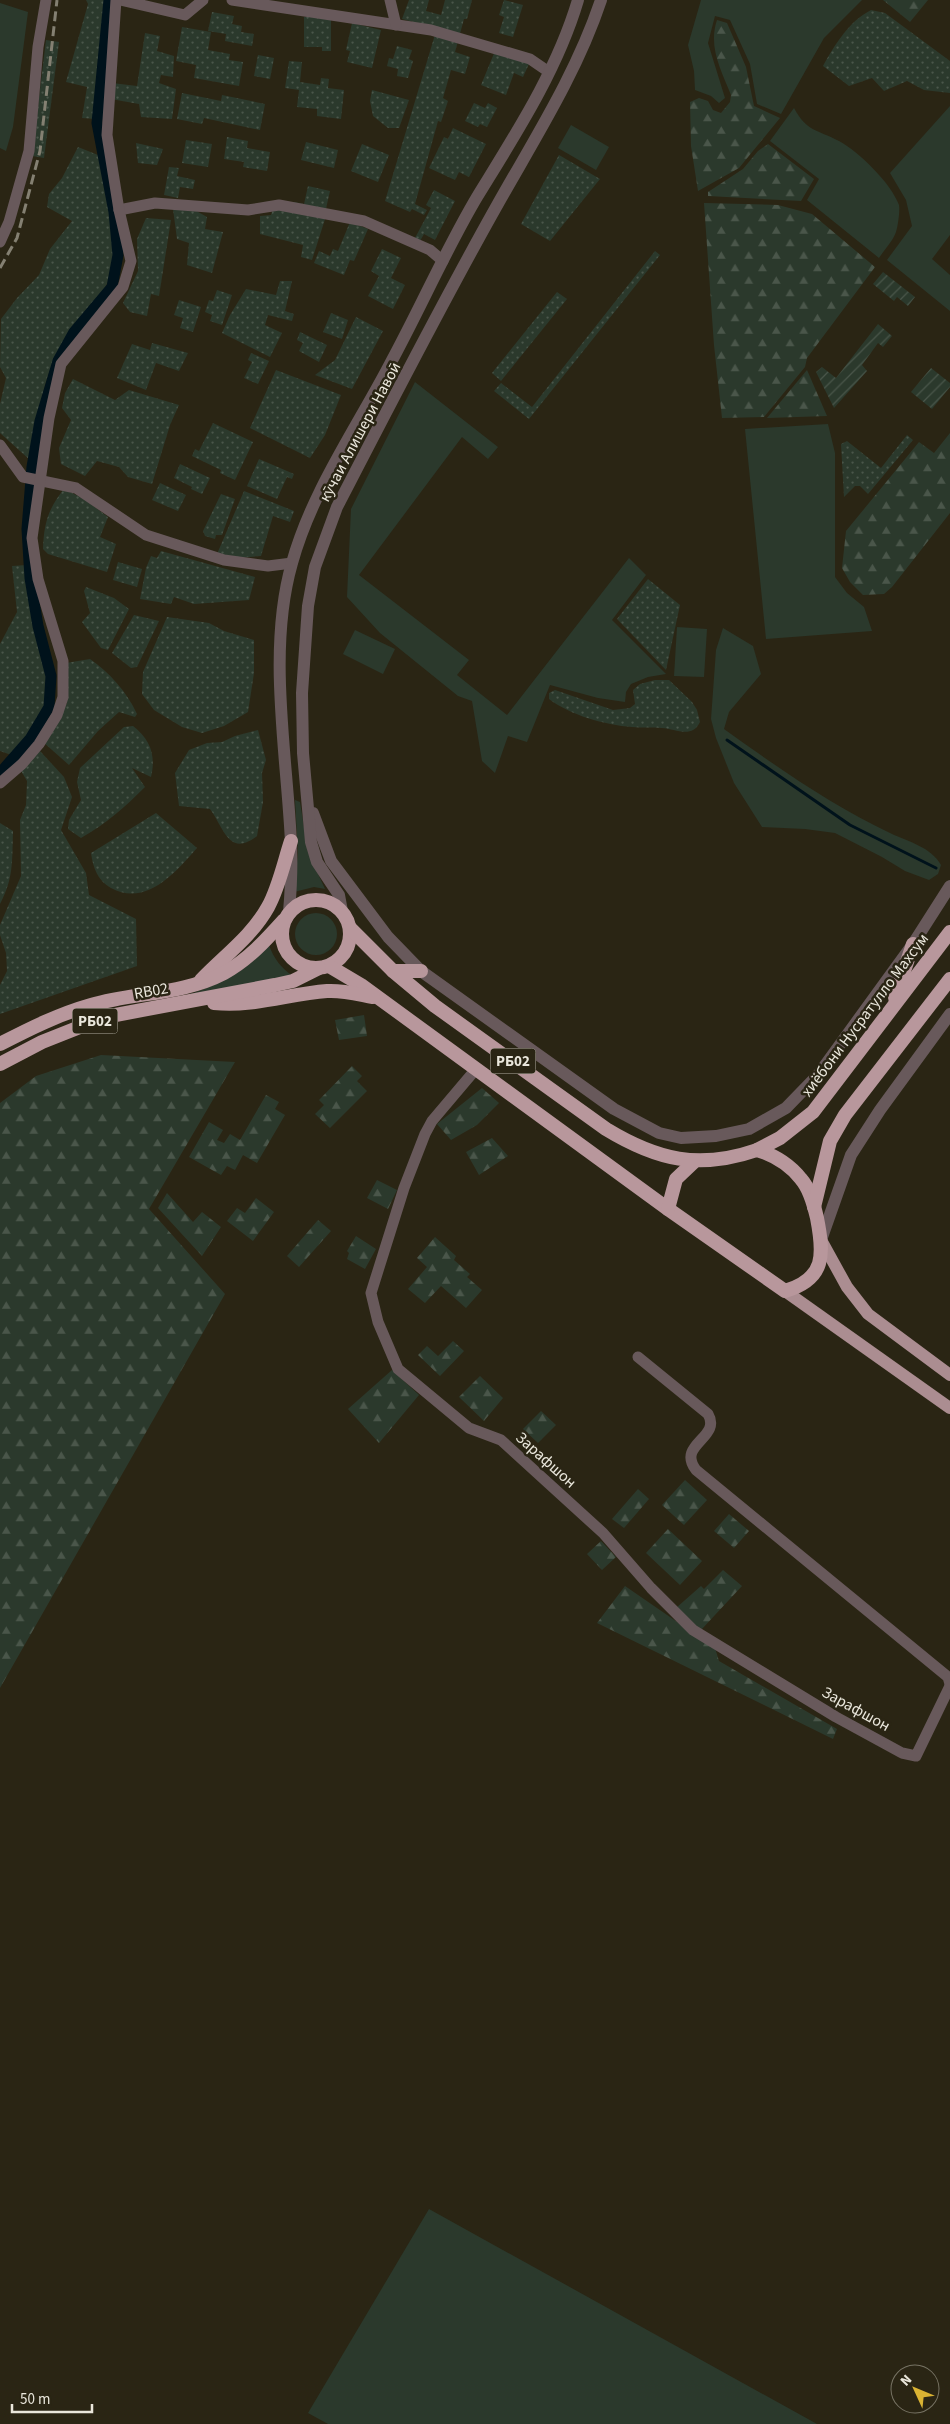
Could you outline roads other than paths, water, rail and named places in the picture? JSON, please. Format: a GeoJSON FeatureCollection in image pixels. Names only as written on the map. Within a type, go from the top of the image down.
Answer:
{"type":"FeatureCollection","features":[{"type":"Feature","properties":{"kind":"highway"},"geometry":{"type":"LineString","coordinates":[[198,983],[246,937],[263,916],[270,905],[291,841]]}},
{"type":"Feature","properties":{"kind":"highway","name":"РБ02"},"geometry":{"type":"LineString","coordinates":[[198,983],[223,973],[244,961],[297,905],[316,900],[326,901],[342,911],[350,928],[393,971],[435,1006],[606,1129],[646,1151],[695,1161]]}},
{"type":"Feature","properties":{"kind":"highway","name":"РБ02"},"geometry":{"type":"LineString","coordinates":[[287,916],[282,938],[288,954],[302,965],[324,967],[376,997],[668,1209]]}},
{"type":"Feature","properties":{"kind":"highway","name":"РБ02"},"geometry":{"type":"LineString","coordinates":[[198,1001],[293,981],[324,967],[343,954],[350,937],[350,928]]}},
{"type":"Feature","properties":{"kind":"highway","name":"хиёбони Нусратулло Махсум"},"geometry":{"type":"LineString","coordinates":[[695,1161],[736,1157],[757,1150],[780,1138],[813,1112],[950,932]]}},
{"type":"Feature","properties":{"kind":"highway"},"geometry":{"type":"LineString","coordinates":[[892,1009],[913,944]]}},
{"type":"Feature","properties":{"kind":"highway"},"geometry":{"type":"LineString","coordinates":[[393,971],[421,971]]}},
{"type":"Feature","properties":{"kind":"highway"},"geometry":{"type":"LineString","coordinates":[[814,1207],[830,1141],[845,1115],[950,979]]}},
{"type":"Feature","properties":{"kind":"highway","name":"RB02"},"geometry":{"type":"LineString","coordinates":[[0,1044],[33,1027],[92,1005],[181,989],[198,983]]}},
{"type":"Feature","properties":{"kind":"highway"},"geometry":{"type":"LineString","coordinates":[[198,1001],[242,1005],[335,991],[376,997]]}},
{"type":"Feature","properties":{"kind":"highway","name":"RB02"},"geometry":{"type":"LineString","coordinates":[[0,1064],[42,1042],[105,1017],[198,1001]]}},
{"type":"Feature","properties":{"kind":"highway"},"geometry":{"type":"LineString","coordinates":[[695,1161],[676,1179],[668,1209],[785,1291],[806,1284],[815,1273],[821,1260],[821,1240],[814,1207],[802,1180],[784,1162],[757,1150]]}},
{"type":"Feature","properties":{"kind":"main road"},"geometry":{"type":"LineString","coordinates":[[821,1240],[846,1287],[868,1314],[950,1375]]}},
{"type":"Feature","properties":{"kind":"main road"},"geometry":{"type":"LineString","coordinates":[[785,1291],[950,1408]]}},
{"type":"Feature","properties":{"kind":"street"},"geometry":{"type":"LineString","coordinates":[[0,242],[9,222],[29,151],[38,47],[46,0]]}},
{"type":"Feature","properties":{"kind":"street"},"geometry":{"type":"LineString","coordinates":[[0,783],[22,764],[40,744],[57,715],[63,697],[63,661],[38,579],[32,538],[49,418],[61,364],[123,287],[131,262],[119,210],[108,135],[116,0]]}},
{"type":"Feature","properties":{"kind":"street"},"geometry":{"type":"LineString","coordinates":[[120,0],[185,15],[203,0]]}},
{"type":"Feature","properties":{"kind":"street"},"geometry":{"type":"LineString","coordinates":[[232,0],[431,30],[530,59],[549,72]]}},
{"type":"Feature","properties":{"kind":"street"},"geometry":{"type":"LineString","coordinates":[[390,0],[396,25]]}},
{"type":"Feature","properties":{"kind":"street","name":"кӯчаи Алишери Навоӣ"},"geometry":{"type":"LineString","coordinates":[[287,916],[291,841],[282,720],[281,662],[283,612],[292,563],[329,474],[390,365],[443,261],[549,72],[578,0]]}},
{"type":"Feature","properties":{"kind":"street","name":"кӯчаи Алишери Навоӣ"},"geometry":{"type":"LineString","coordinates":[[342,911],[339,895],[317,862],[311,842],[306,782],[302,693],[308,606],[315,567],[347,486],[494,210],[556,103],[579,55],[601,0]]}},
{"type":"Feature","properties":{"kind":"street"},"geometry":{"type":"LineString","coordinates":[[119,210],[155,203],[248,210],[278,205],[364,222],[430,250],[443,261]]}},
{"type":"Feature","properties":{"kind":"street"},"geometry":{"type":"LineString","coordinates":[[0,445],[22,477],[76,488],[146,535],[224,560],[268,566],[292,563]]}},
{"type":"Feature","properties":{"kind":"street"},"geometry":{"type":"LineString","coordinates":[[306,782],[315,820],[331,861],[388,937],[421,971],[614,1109],[659,1133],[681,1138],[716,1136],[749,1129],[786,1108],[818,1075],[913,944],[950,886]]}},
{"type":"Feature","properties":{"kind":"street"},"geometry":{"type":"LineString","coordinates":[[821,1240],[852,1155],[880,1110],[950,1014]]}},
{"type":"Feature","properties":{"kind":"street","name":"Зарафшон"},"geometry":{"type":"LineString","coordinates":[[476,1069],[432,1121],[425,1134],[404,1188],[371,1293],[378,1322],[398,1369],[469,1428],[501,1440],[603,1533],[651,1588],[693,1630],[836,1718],[910,1757],[916,1756],[950,1685]]}},
{"type":"Feature","properties":{"kind":"street"},"geometry":{"type":"LineString","coordinates":[[638,1357],[708,1414],[711,1420],[710,1428],[690,1454],[690,1462],[696,1470],[948,1677],[950,1685]]}},
{"type":"Feature","properties":{"kind":"waterway"},"geometry":{"type":"LineString","coordinates":[[0,773],[30,739],[49,707],[51,676],[38,626],[30,578],[27,529],[32,467],[40,421],[58,361],[74,332],[112,287],[118,255],[114,212],[97,123],[109,0]]}},
{"type":"Feature","properties":{"kind":"waterway"},"geometry":{"type":"LineString","coordinates":[[727,740],[850,825],[936,868]]}},
{"type":"Feature","properties":{"kind":"railway"},"geometry":{"type":"LineString","coordinates":[[0,268],[17,238],[40,151],[57,0]]}}]}
